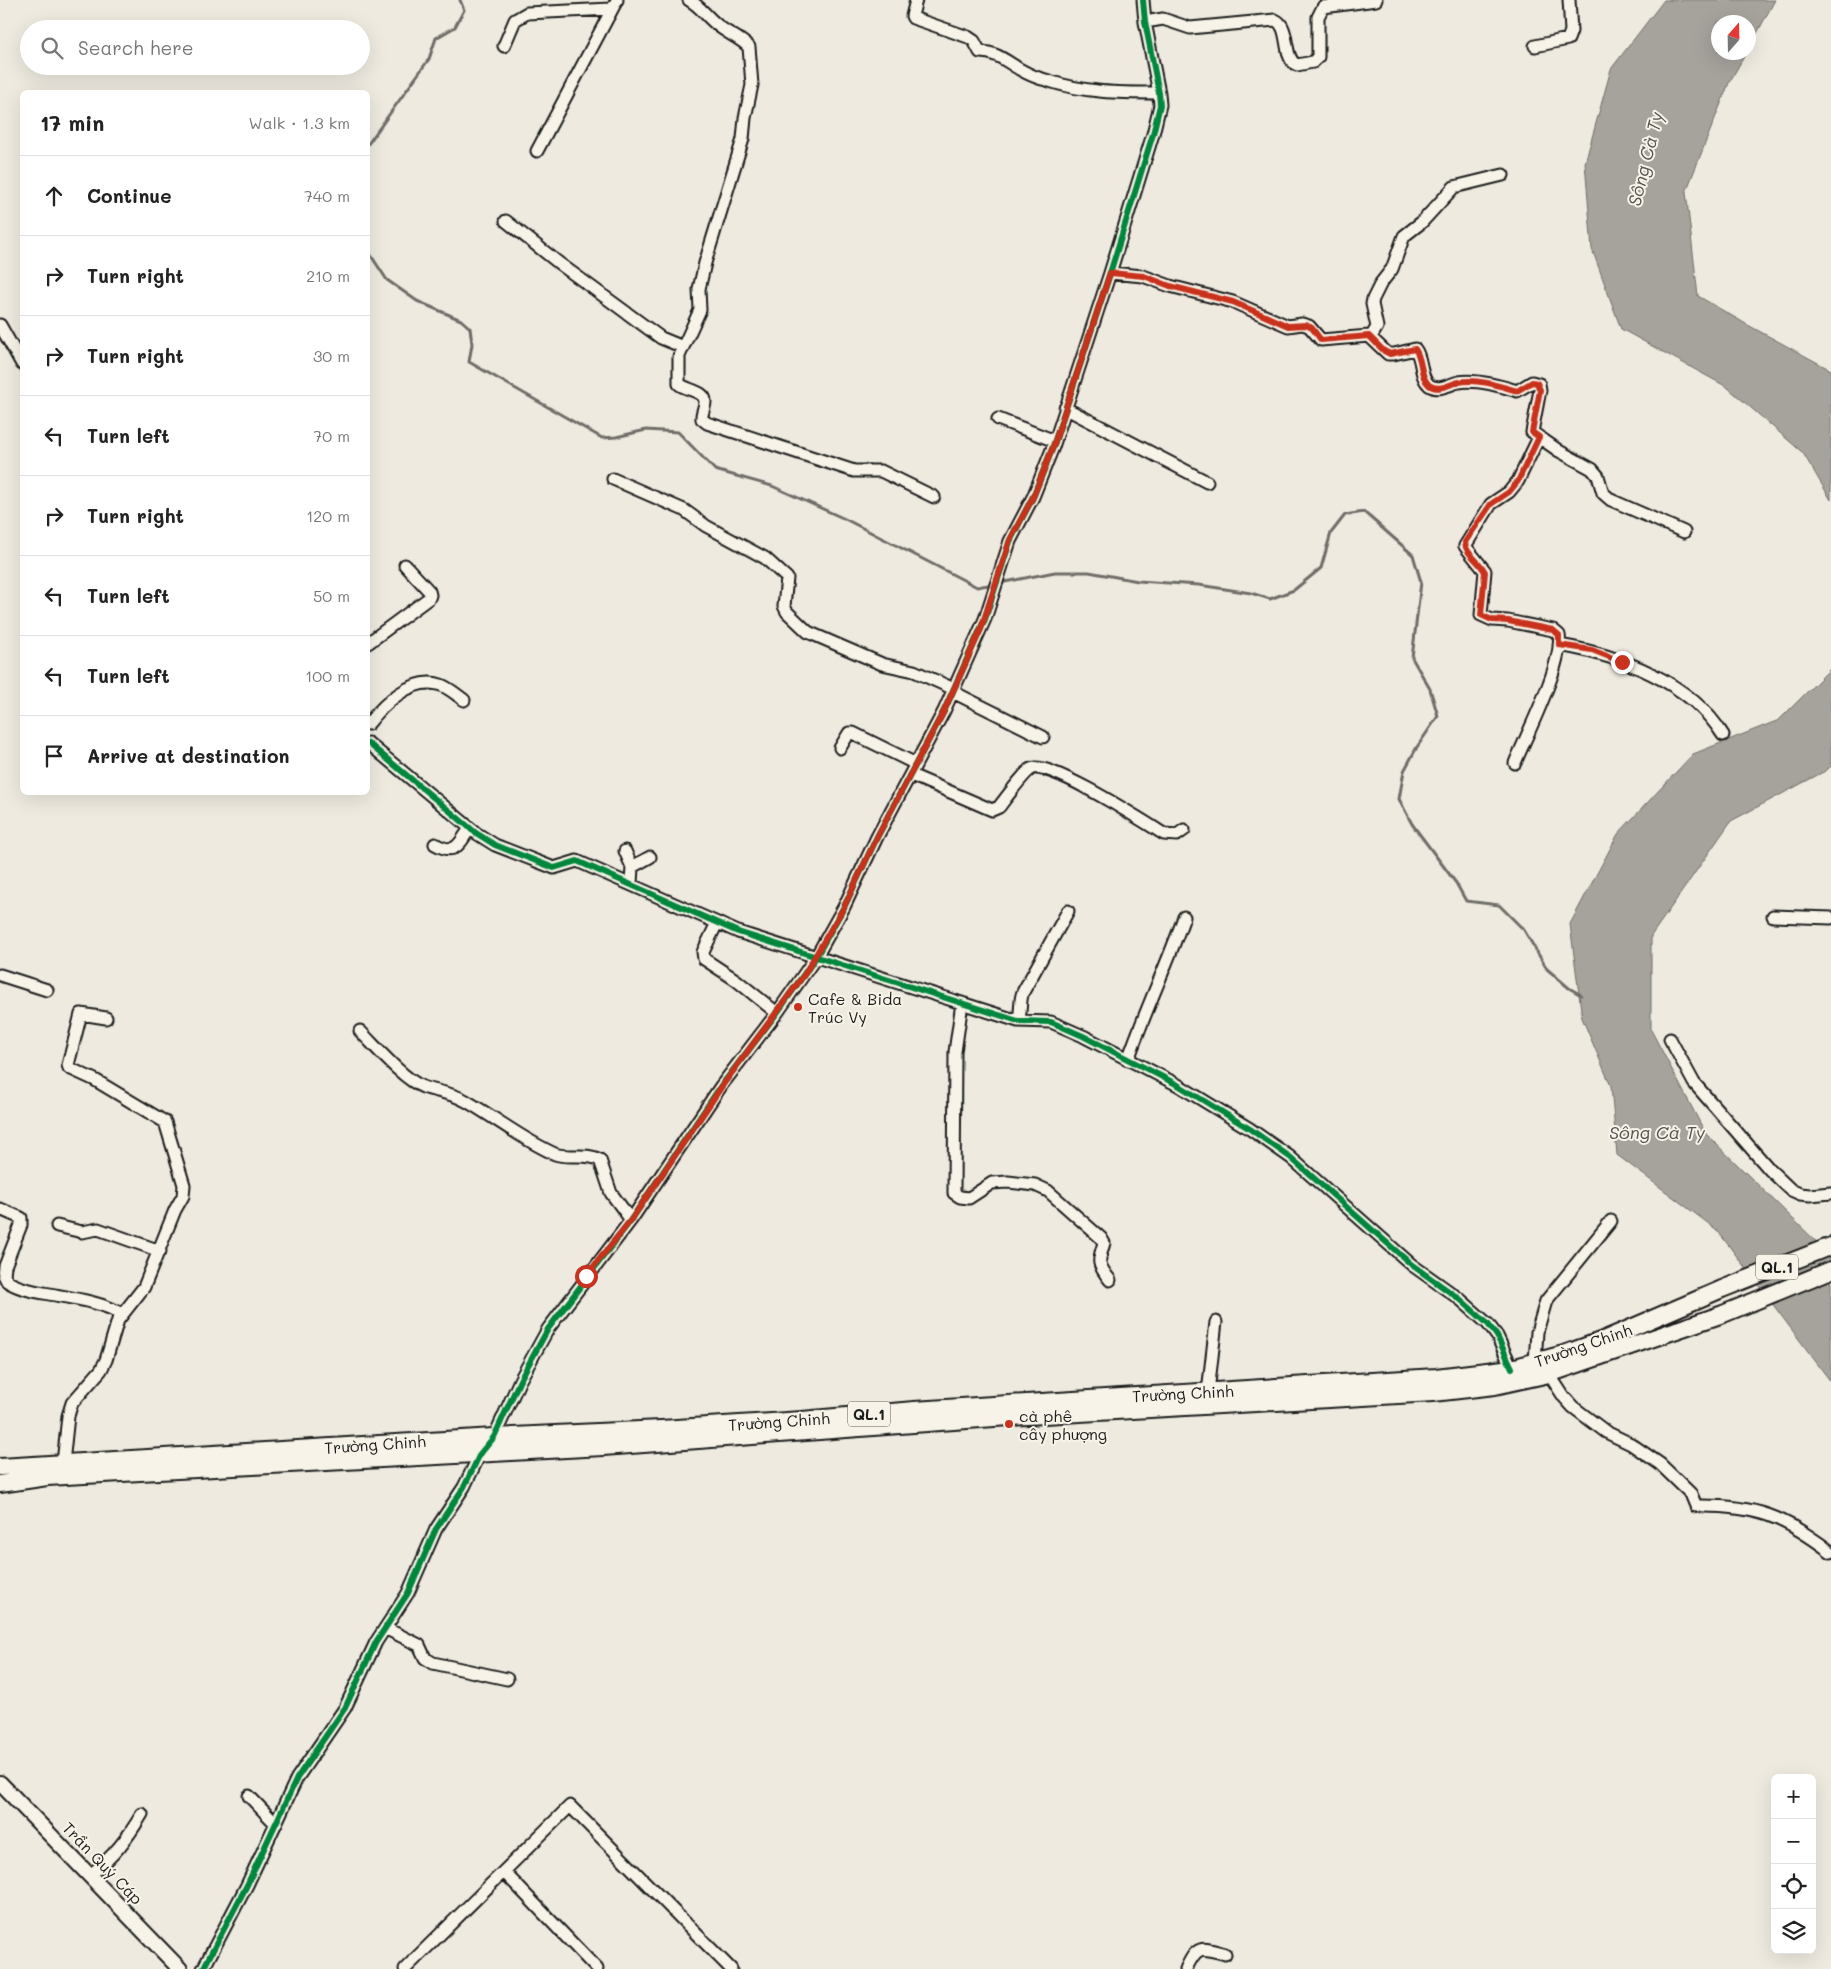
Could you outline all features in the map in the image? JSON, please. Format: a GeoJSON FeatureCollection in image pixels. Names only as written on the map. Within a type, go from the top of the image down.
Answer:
{"type":"FeatureCollection","features":[{"type":"Feature","properties":{"kind":"highway","name":"Trường Chinh"},"geometry":{"type":"LineString","coordinates":[[0,1467],[494,1437],[677,1428],[923,1409],[1436,1377],[1512,1368],[1603,1340],[1722,1289],[1831,1246]]}},
{"type":"Feature","properties":{"kind":"highway","name":"Trường Chinh"},"geometry":{"type":"LineString","coordinates":[[0,1484],[47,1477],[480,1454],[994,1418],[1433,1392],[1495,1386],[1548,1374],[1723,1314],[1831,1270]]}},
{"type":"Feature","properties":{"kind":"main road","name":"Trần Quý Cáp"},"geometry":{"type":"LineString","coordinates":[[0,1783],[180,1969]]}},
{"type":"Feature","properties":{"kind":"street"},"geometry":{"type":"LineString","coordinates":[[689,0],[702,9],[718,26],[739,38],[749,47],[752,85],[743,139],[705,263],[699,289],[700,310],[679,356],[679,384],[682,387],[702,394],[705,398],[706,404],[701,414],[702,419],[707,423],[854,471],[881,471],[934,497]]}},
{"type":"Feature","properties":{"kind":"street"},"geometry":{"type":"LineString","coordinates":[[916,0],[913,18],[963,34],[974,42],[980,52],[997,54],[1022,71],[1044,80],[1080,90],[1159,93]]}},
{"type":"Feature","properties":{"kind":"street"},"geometry":{"type":"LineString","coordinates":[[203,1969],[247,1885],[297,1778],[344,1708],[376,1642],[408,1593],[436,1529],[464,1487],[480,1454],[494,1437],[520,1380],[551,1324],[631,1220],[722,1086],[777,1014],[816,957],[844,907],[877,837],[911,775],[953,690],[985,619],[1010,540],[1033,497],[1055,441],[1153,134],[1160,105],[1145,22],[1143,0]]}},
{"type":"Feature","properties":{"kind":"street"},"geometry":{"type":"LineString","coordinates":[[1145,22],[1163,19],[1190,28],[1275,20],[1281,24],[1292,61],[1297,65],[1313,62],[1318,57],[1318,17],[1323,7],[1376,0]]}},
{"type":"Feature","properties":{"kind":"street"},"geometry":{"type":"LineString","coordinates":[[1535,46],[1568,39],[1570,31],[1569,0]]}},
{"type":"Feature","properties":{"kind":"street"},"geometry":{"type":"LineString","coordinates":[[504,46],[516,20],[527,13],[614,4]]}},
{"type":"Feature","properties":{"kind":"street"},"geometry":{"type":"LineString","coordinates":[[537,151],[614,4]]}},
{"type":"Feature","properties":{"kind":"street"},"geometry":{"type":"LineString","coordinates":[[1371,337],[1377,327],[1372,304],[1373,299],[1381,283],[1392,269],[1404,236],[1422,222],[1454,187],[1504,175]]}},
{"type":"Feature","properties":{"kind":"street"},"geometry":{"type":"LineString","coordinates":[[506,221],[560,264],[661,338],[683,347]]}},
{"type":"Feature","properties":{"kind":"street"},"geometry":{"type":"LineString","coordinates":[[1110,273],[1144,276],[1170,286],[1233,302],[1288,326],[1306,325],[1312,328],[1321,340],[1371,337],[1384,351],[1390,354],[1413,348],[1417,350],[1424,376],[1430,385],[1434,387],[1442,388],[1461,381],[1502,385],[1517,391],[1532,382],[1537,383],[1540,390],[1532,432],[1559,451],[1592,469],[1598,476],[1603,493],[1611,500],[1684,532]]}},
{"type":"Feature","properties":{"kind":"street"},"geometry":{"type":"LineString","coordinates":[[0,326],[20,361]]}},
{"type":"Feature","properties":{"kind":"street"},"geometry":{"type":"LineString","coordinates":[[1065,408],[1207,482]]}},
{"type":"Feature","properties":{"kind":"street"},"geometry":{"type":"LineString","coordinates":[[998,419],[1055,441]]}},
{"type":"Feature","properties":{"kind":"street"},"geometry":{"type":"LineString","coordinates":[[1515,763],[1556,661],[1559,635],[1553,630],[1508,621],[1492,620],[1481,615],[1485,572],[1465,546],[1491,504],[1509,492],[1518,481],[1539,437]]}},
{"type":"Feature","properties":{"kind":"street"},"geometry":{"type":"LineString","coordinates":[[613,478],[684,510],[706,526],[765,558],[787,578],[784,606],[787,612],[808,632],[882,664],[914,671],[1043,737]]}},
{"type":"Feature","properties":{"kind":"street"},"geometry":{"type":"LineString","coordinates":[[370,642],[429,598],[429,591],[405,565]]}},
{"type":"Feature","properties":{"kind":"street"},"geometry":{"type":"LineString","coordinates":[[1559,645],[1592,650],[1664,680],[1694,702],[1718,726],[1723,735]]}},
{"type":"Feature","properties":{"kind":"street"},"geometry":{"type":"LineString","coordinates":[[370,721],[381,707],[396,696],[422,684],[440,685],[464,700]]}},
{"type":"Feature","properties":{"kind":"street"},"geometry":{"type":"LineString","coordinates":[[840,748],[849,733],[853,733],[916,764]]}},
{"type":"Feature","properties":{"kind":"street"},"geometry":{"type":"LineString","coordinates":[[370,745],[470,828],[490,842],[549,867],[556,868],[577,861],[738,932],[1018,1021],[1051,1022],[1178,1084],[1250,1129],[1290,1157],[1412,1265],[1461,1300],[1488,1324],[1497,1336],[1512,1368]]}},
{"type":"Feature","properties":{"kind":"street"},"geometry":{"type":"LineString","coordinates":[[911,775],[992,810],[999,807],[1030,769],[1038,768],[1073,780],[1164,834],[1177,835],[1184,830]]}},
{"type":"Feature","properties":{"kind":"street"},"geometry":{"type":"LineString","coordinates":[[435,844],[445,850],[452,850],[457,847],[470,828]]}},
{"type":"Feature","properties":{"kind":"street"},"geometry":{"type":"LineString","coordinates":[[625,851],[632,866],[631,884]]}},
{"type":"Feature","properties":{"kind":"street"},"geometry":{"type":"LineString","coordinates":[[632,866],[650,858]]}},
{"type":"Feature","properties":{"kind":"street"},"geometry":{"type":"LineString","coordinates":[[1018,1021],[1021,1010],[1020,997],[1068,911]]}},
{"type":"Feature","properties":{"kind":"street"},"geometry":{"type":"LineString","coordinates":[[1773,916],[1831,918]]}},
{"type":"Feature","properties":{"kind":"street"},"geometry":{"type":"LineString","coordinates":[[1128,1060],[1141,1021],[1174,948],[1184,917]]}},
{"type":"Feature","properties":{"kind":"street"},"geometry":{"type":"LineString","coordinates":[[717,923],[703,952],[704,959],[736,980],[777,1014]]}},
{"type":"Feature","properties":{"kind":"street"},"geometry":{"type":"LineString","coordinates":[[0,975],[47,990]]}},
{"type":"Feature","properties":{"kind":"street"},"geometry":{"type":"LineString","coordinates":[[962,1003],[955,1052],[954,1193],[960,1197],[969,1198],[992,1183],[1008,1182],[1035,1185],[1048,1191],[1101,1238],[1104,1243],[1099,1263],[1100,1268],[1110,1280]]}},
{"type":"Feature","properties":{"kind":"street"},"geometry":{"type":"LineString","coordinates":[[63,1464],[68,1416],[72,1403],[101,1370],[106,1360],[118,1320],[144,1287],[175,1210],[184,1193],[184,1185],[167,1125],[160,1118],[111,1089],[78,1073],[68,1065],[81,1014],[106,1018]]}},
{"type":"Feature","properties":{"kind":"street"},"geometry":{"type":"LineString","coordinates":[[360,1031],[417,1084],[466,1100],[535,1144],[554,1153],[564,1156],[590,1156],[600,1160],[611,1193],[631,1220]]}},
{"type":"Feature","properties":{"kind":"street"},"geometry":{"type":"LineString","coordinates":[[1670,1039],[1694,1083],[1770,1170],[1792,1190],[1800,1194],[1810,1195],[1831,1192]]}},
{"type":"Feature","properties":{"kind":"street"},"geometry":{"type":"LineString","coordinates":[[0,1209],[21,1218],[21,1225],[4,1272],[7,1281],[37,1292],[110,1307],[122,1314]]}},
{"type":"Feature","properties":{"kind":"street"},"geometry":{"type":"LineString","coordinates":[[1534,1362],[1537,1332],[1546,1301],[1611,1221]]}},
{"type":"Feature","properties":{"kind":"street"},"geometry":{"type":"LineString","coordinates":[[57,1226],[82,1232],[98,1229],[160,1250]]}},
{"type":"Feature","properties":{"kind":"street"},"geometry":{"type":"LineString","coordinates":[[1208,1392],[1216,1322]]}},
{"type":"Feature","properties":{"kind":"street"},"geometry":{"type":"LineString","coordinates":[[1548,1374],[1573,1407],[1606,1432],[1631,1444],[1660,1464],[1691,1494],[1696,1506],[1719,1506],[1765,1513],[1813,1538],[1831,1552]]}},
{"type":"Feature","properties":{"kind":"street"},"geometry":{"type":"LineString","coordinates":[[385,1628],[419,1646],[425,1658],[433,1663],[507,1680]]}},
{"type":"Feature","properties":{"kind":"street"},"geometry":{"type":"LineString","coordinates":[[249,1796],[276,1824]]}},
{"type":"Feature","properties":{"kind":"street"},"geometry":{"type":"LineString","coordinates":[[405,1969],[570,1806],[732,1969]]}},
{"type":"Feature","properties":{"kind":"street"},"geometry":{"type":"LineString","coordinates":[[90,1875],[109,1860],[127,1839],[142,1814]]}},
{"type":"Feature","properties":{"kind":"street"},"geometry":{"type":"LineString","coordinates":[[504,1872],[597,1969]]}},
{"type":"Feature","properties":{"kind":"street"},"geometry":{"type":"LineString","coordinates":[[1186,1969],[1192,1956],[1198,1950],[1205,1948],[1225,1954]]}},
{"type":"Feature","properties":{"kind":"water","name":"Sông Cà Ty"},"geometry":{"type":"Polygon","coordinates":[[[1664,0],[1775,0],[1756,35],[1756,15],[1711,15],[1711,60],[1742,60],[1729,83],[1686,192],[1698,296],[1831,370],[1831,500],[1803,453],[1727,387],[1621,329],[1592,249],[1585,163],[1611,69],[1664,0]]]}},
{"type":"Feature","properties":{"kind":"water","name":"Sông Cà Ty"},"geometry":{"type":"Polygon","coordinates":[[[1831,668],[1831,766],[1827,770],[1731,821],[1651,936],[1651,1030],[1706,1134],[1831,1256],[1831,1382],[1717,1230],[1617,1155],[1611,1086],[1582,1018],[1570,924],[1618,834],[1693,754],[1779,720],[1831,668]]]}},
{"type":"Feature","properties":{"kind":"waterway"},"geometry":{"type":"LineString","coordinates":[[370,141],[429,59],[436,38],[455,27],[464,10],[460,0]]}},
{"type":"Feature","properties":{"kind":"waterway"},"geometry":{"type":"LineString","coordinates":[[370,254],[387,280],[417,301],[461,320],[470,328],[472,344],[469,362],[602,438],[616,437],[646,430],[678,432],[715,470],[772,486],[845,519],[977,587],[994,584]]}},
{"type":"Feature","properties":{"kind":"waterway"},"geometry":{"type":"LineString","coordinates":[[1000,583],[1055,572],[1089,572],[1138,581],[1199,585],[1251,593],[1270,599],[1294,590],[1321,568],[1331,533],[1345,515],[1364,512],[1413,555],[1421,582],[1412,658],[1430,689],[1438,716],[1417,747],[1404,771],[1399,799],[1412,824],[1456,883],[1466,901],[1499,905],[1524,930],[1547,969],[1569,988],[1581,995]]}},
{"type":"Feature","properties":{"kind":"cycle path"},"geometry":{"type":"LineString","coordinates":[[203,1969],[247,1885],[297,1778],[345,1708],[376,1642],[408,1593],[436,1529],[464,1487],[480,1454],[494,1437],[520,1380],[548,1329],[631,1220],[721,1086],[777,1013],[816,957],[844,907],[877,837],[944,711],[985,619],[1010,541],[1033,497],[1053,447],[1153,134],[1160,105],[1145,22],[1143,0]]}},
{"type":"Feature","properties":{"kind":"cycle path"},"geometry":{"type":"LineString","coordinates":[[370,745],[476,833],[495,845],[554,868],[577,861],[738,932],[1018,1021],[1051,1022],[1083,1036],[1178,1085],[1250,1129],[1290,1157],[1412,1265],[1461,1300],[1488,1324],[1497,1336],[1512,1368]]}},
{"type":"Feature","properties":{"kind":"place","name":"Cafe & Bida Trúc Vy"},"geometry":{"type":"Point","coordinates":[798,1007]}},
{"type":"Feature","properties":{"kind":"place","name":"cà phê cây phượng"},"geometry":{"type":"Point","coordinates":[1009,1424]}},
{"type":"Feature","properties":{"kind":"route"},"geometry":{"type":"LineString","coordinates":[[586,1276],[631,1220],[722,1086],[777,1014],[816,957],[844,907],[877,837],[944,711],[981,629],[1010,540],[1027,510],[1053,447],[1110,273],[1144,276],[1170,286],[1233,302],[1288,326],[1306,325],[1312,328],[1321,340],[1369,336],[1388,354],[1413,348],[1417,350],[1427,382],[1436,388],[1442,388],[1461,381],[1502,385],[1517,391],[1532,382],[1539,384],[1540,390],[1532,432],[1539,437],[1518,481],[1509,492],[1494,500],[1465,542],[1466,549],[1483,567],[1485,572],[1484,594],[1480,612],[1481,615],[1492,620],[1508,621],[1540,629],[1553,630],[1559,635],[1559,645],[1592,650],[1622,662]]}}]}
